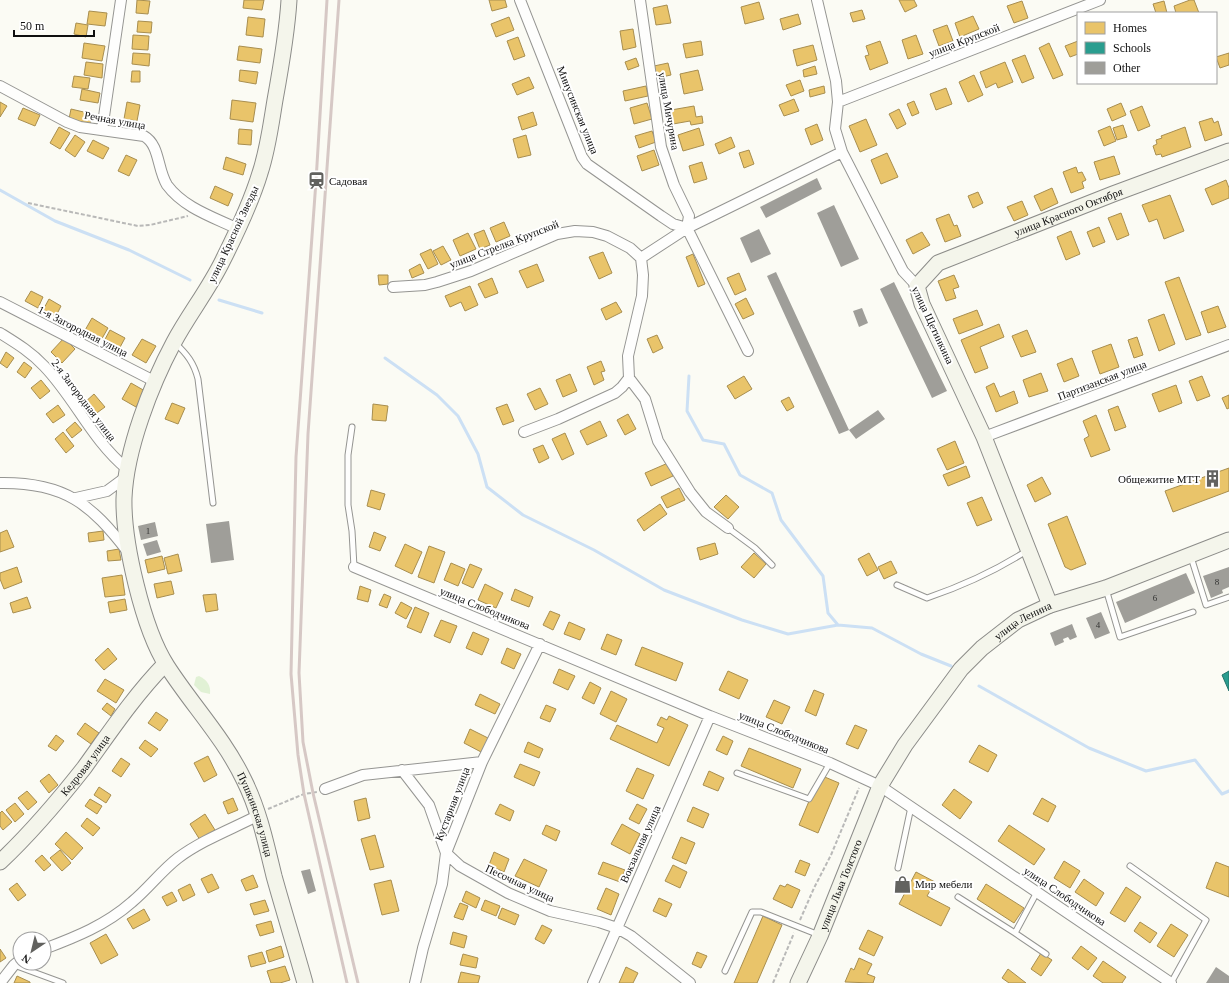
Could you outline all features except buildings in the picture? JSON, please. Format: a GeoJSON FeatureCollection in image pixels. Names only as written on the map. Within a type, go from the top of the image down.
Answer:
{"type":"FeatureCollection","features":[{"type":"Feature","properties":{"kind":"main road","name":"улица Красной Звезды"},"geometry":{"type":"LineString","coordinates":[[130,554],[124,518],[126,473],[139,427],[156,382],[174,342],[208,289],[238,229],[258,178],[268,143],[288,24],[289,0]]}},
{"type":"Feature","properties":{"kind":"main road","name":"улица Красного Октября"},"geometry":{"type":"LineString","coordinates":[[916,286],[938,263],[1113,194],[1229,151]]}},
{"type":"Feature","properties":{"kind":"main road","name":"улица Щетинкина"},"geometry":{"type":"LineString","coordinates":[[916,286],[922,304],[984,437],[1050,605]]}},
{"type":"Feature","properties":{"kind":"main road","name":"улица Ленина"},"geometry":{"type":"LineString","coordinates":[[880,786],[905,745],[961,669],[982,648],[1018,620],[1050,605],[1106,588],[1229,540]]}},
{"type":"Feature","properties":{"kind":"main road","name":"Пушкинская улица"},"geometry":{"type":"LineString","coordinates":[[130,554],[140,598],[165,664],[230,755],[244,779],[259,815],[305,983]]}},
{"type":"Feature","properties":{"kind":"main road","name":"Кедровая улица"},"geometry":{"type":"LineString","coordinates":[[0,862],[52,808],[124,712],[165,664]]}},
{"type":"Feature","properties":{"kind":"main road","name":"улица Льва Толстого"},"geometry":{"type":"LineString","coordinates":[[798,983],[820,936],[880,786]]}},
{"type":"Feature","properties":{"kind":"street"},"geometry":{"type":"LineString","coordinates":[[102,130],[121,0]]}},
{"type":"Feature","properties":{"kind":"street","name":"Минусинская улица"},"geometry":{"type":"LineString","coordinates":[[520,0],[582,156],[587,164],[673,224],[687,228]]}},
{"type":"Feature","properties":{"kind":"street","name":"улица Мичурина"},"geometry":{"type":"LineString","coordinates":[[640,0],[661,147],[674,185],[689,216],[687,228],[748,351]]}},
{"type":"Feature","properties":{"kind":"street","name":"улица Щетинкина"},"geometry":{"type":"LineString","coordinates":[[817,0],[836,81],[838,102],[835,129],[842,152],[903,271],[916,286]]}},
{"type":"Feature","properties":{"kind":"street","name":"улица Крупской"},"geometry":{"type":"LineString","coordinates":[[838,102],[1100,0]]}},
{"type":"Feature","properties":{"kind":"street","name":"Речная улица"},"geometry":{"type":"LineString","coordinates":[[0,86],[67,122],[102,130],[144,136],[150,139],[153,143],[160,169],[166,183],[185,202],[238,229]]}},
{"type":"Feature","properties":{"kind":"street"},"geometry":{"type":"LineString","coordinates":[[730,530],[706,512],[685,485],[658,441],[645,399],[629,378],[628,356],[642,296],[643,266],[641,258],[687,228],[842,152]]}},
{"type":"Feature","properties":{"kind":"street","name":"улица Стрелка Крупской"},"geometry":{"type":"LineString","coordinates":[[393,287],[425,285],[437,282],[471,270],[557,234],[575,231],[593,232],[607,236],[630,248],[641,258]]}},
{"type":"Feature","properties":{"kind":"street","name":"1-я Загородная улица"},"geometry":{"type":"LineString","coordinates":[[0,302],[156,382]]}},
{"type":"Feature","properties":{"kind":"street","name":"2-я Загородная улица"},"geometry":{"type":"LineString","coordinates":[[0,333],[26,350],[46,368],[105,448],[126,473]]}},
{"type":"Feature","properties":{"kind":"street","name":"Партизанская улица"},"geometry":{"type":"LineString","coordinates":[[984,437],[1229,345]]}},
{"type":"Feature","properties":{"kind":"street"},"geometry":{"type":"LineString","coordinates":[[524,432],[558,419],[615,392],[629,378]]}},
{"type":"Feature","properties":{"kind":"street"},"geometry":{"type":"LineString","coordinates":[[76,498],[107,491],[126,473]]}},
{"type":"Feature","properties":{"kind":"street"},"geometry":{"type":"LineString","coordinates":[[0,483],[33,485],[76,498],[104,521],[130,554]]}},
{"type":"Feature","properties":{"kind":"street","name":"улица Слободчикова"},"geometry":{"type":"LineString","coordinates":[[354,567],[710,716],[830,763],[880,786],[1171,983]]}},
{"type":"Feature","properties":{"kind":"street","name":"Кустарная улица"},"geometry":{"type":"LineString","coordinates":[[415,983],[423,948],[442,884],[446,853],[482,762],[540,644]]}},
{"type":"Feature","properties":{"kind":"street","name":"Вокзальная улица"},"geometry":{"type":"LineString","coordinates":[[593,983],[710,716]]}},
{"type":"Feature","properties":{"kind":"street"},"geometry":{"type":"LineString","coordinates":[[325,789],[363,775],[482,762]]}},
{"type":"Feature","properties":{"kind":"street","name":"Песочная улица"},"geometry":{"type":"LineString","coordinates":[[402,770],[429,805],[446,853],[460,866],[508,893],[550,911],[599,922],[616,928],[631,936],[690,983]]}},
{"type":"Feature","properties":{"kind":"street"},"geometry":{"type":"LineString","coordinates":[[52,946],[83,934],[103,923],[132,903],[166,867],[180,857],[259,815]]}},
{"type":"Feature","properties":{"kind":"street"},"geometry":{"type":"LineString","coordinates":[[0,983],[12,968]]}},
{"type":"Feature","properties":{"kind":"lane"},"geometry":{"type":"LineString","coordinates":[[174,342],[190,357],[195,367],[198,379],[213,503]]}},
{"type":"Feature","properties":{"kind":"lane"},"geometry":{"type":"LineString","coordinates":[[352,427],[348,455],[348,505],[352,531],[354,567]]}},
{"type":"Feature","properties":{"kind":"lane"},"geometry":{"type":"LineString","coordinates":[[730,530],[755,548],[772,565]]}},
{"type":"Feature","properties":{"kind":"lane"},"geometry":{"type":"LineString","coordinates":[[897,585],[927,598],[948,591],[1011,561],[1029,550]]}},
{"type":"Feature","properties":{"kind":"lane"},"geometry":{"type":"LineString","coordinates":[[1190,554],[1206,605],[1229,597]]}},
{"type":"Feature","properties":{"kind":"lane"},"geometry":{"type":"LineString","coordinates":[[1106,588],[1120,637],[1193,612]]}},
{"type":"Feature","properties":{"kind":"lane"},"geometry":{"type":"LineString","coordinates":[[737,773],[809,799],[830,763]]}},
{"type":"Feature","properties":{"kind":"lane"},"geometry":{"type":"LineString","coordinates":[[898,868],[911,806]]}},
{"type":"Feature","properties":{"kind":"lane"},"geometry":{"type":"LineString","coordinates":[[1130,866],[1206,920],[1171,983]]}},
{"type":"Feature","properties":{"kind":"lane"},"geometry":{"type":"LineString","coordinates":[[1015,933],[1037,891]]}},
{"type":"Feature","properties":{"kind":"lane"},"geometry":{"type":"LineString","coordinates":[[958,897],[1046,954]]}},
{"type":"Feature","properties":{"kind":"lane"},"geometry":{"type":"LineString","coordinates":[[725,971],[752,912],[761,912],[820,936]]}},
{"type":"Feature","properties":{"kind":"lane"},"geometry":{"type":"LineString","coordinates":[[37,971],[63,983]]}},
{"type":"Feature","properties":{"kind":"path"},"geometry":{"type":"LineString","coordinates":[[28,203],[138,226],[150,225],[202,212]]}},
{"type":"Feature","properties":{"kind":"path"},"geometry":{"type":"LineString","coordinates":[[798,925],[814,888],[832,855],[859,788]]}},
{"type":"Feature","properties":{"kind":"path"},"geometry":{"type":"LineString","coordinates":[[259,815],[283,802],[304,794],[325,789]]}},
{"type":"Feature","properties":{"kind":"path"},"geometry":{"type":"LineString","coordinates":[[772,983],[795,932]]}},
{"type":"Feature","properties":{"kind":"green space"},"geometry":{"type":"Polygon","coordinates":[[[199,676],[208,683],[210,694],[201,692],[194,685],[196,677],[199,676]]]}},
{"type":"Feature","properties":{"kind":"waterway"},"geometry":{"type":"LineString","coordinates":[[0,190],[55,221],[129,250],[190,280]]}},
{"type":"Feature","properties":{"kind":"waterway"},"geometry":{"type":"LineString","coordinates":[[219,300],[262,313]]}},
{"type":"Feature","properties":{"kind":"waterway"},"geometry":{"type":"LineString","coordinates":[[385,358],[437,395],[458,416],[478,454],[487,487],[523,515],[594,550],[664,590],[742,620],[788,634],[838,625],[872,628],[921,654],[951,666]]}},
{"type":"Feature","properties":{"kind":"waterway"},"geometry":{"type":"LineString","coordinates":[[689,376],[687,411],[703,440],[724,444],[740,475],[772,493],[781,520],[823,576],[828,613],[838,625]]}},
{"type":"Feature","properties":{"kind":"waterway"},"geometry":{"type":"LineString","coordinates":[[979,686],[1089,748],[1146,771],[1195,760],[1222,794],[1229,791]]}},
{"type":"Feature","properties":{"kind":"railway"},"geometry":{"type":"LineString","coordinates":[[327,0],[316,181],[296,457],[291,674],[298,755],[304,794],[347,983]]}},
{"type":"Feature","properties":{"kind":"railway"},"geometry":{"type":"LineString","coordinates":[[339,0],[308,434],[299,673],[303,742],[313,793],[358,983]]}},
{"type":"Feature","properties":{"kind":"place","name":"Садовая"},"geometry":{"type":"Point","coordinates":[316,181]}},
{"type":"Feature","properties":{"kind":"place","name":"Общежитие МТТ"},"geometry":{"type":"Point","coordinates":[1213,479]}},
{"type":"Feature","properties":{"kind":"place","name":"Мир мебели"},"geometry":{"type":"Point","coordinates":[902,884]}}]}
